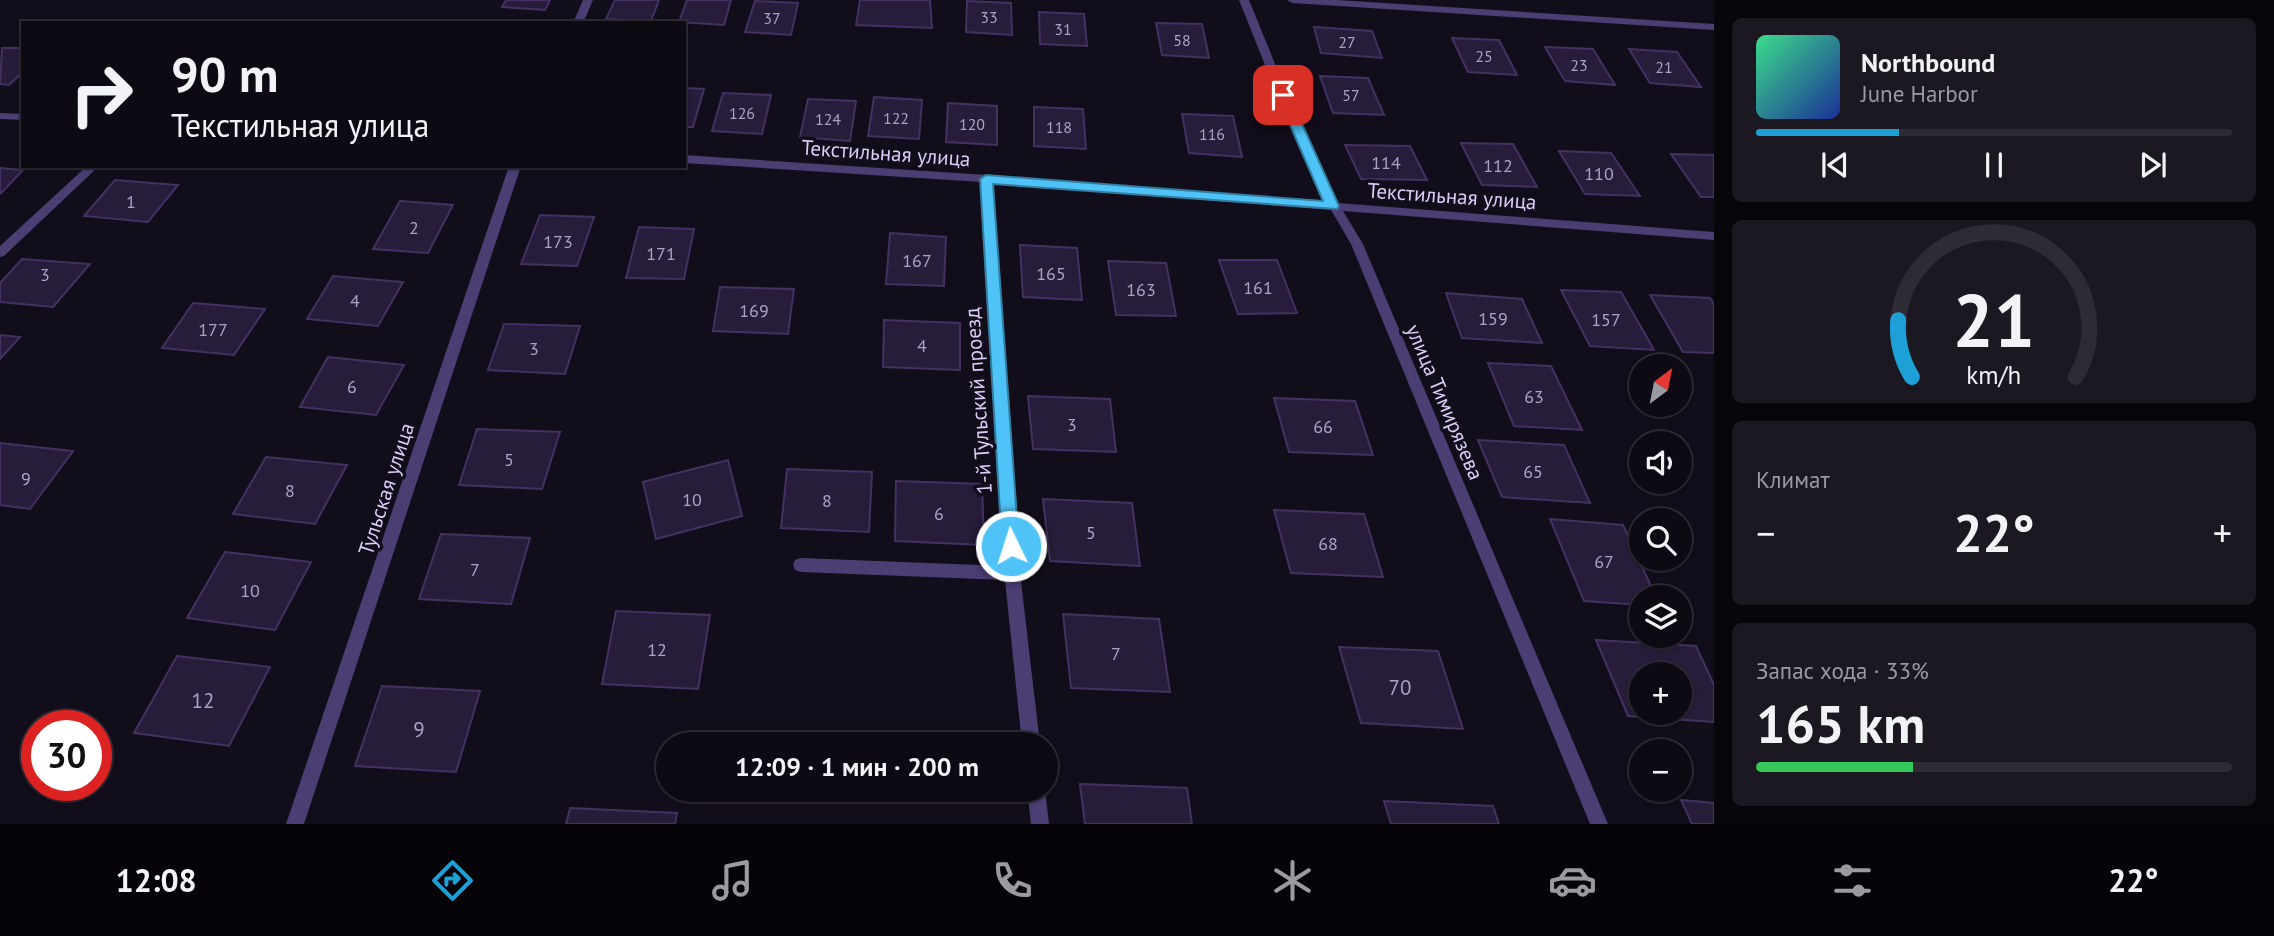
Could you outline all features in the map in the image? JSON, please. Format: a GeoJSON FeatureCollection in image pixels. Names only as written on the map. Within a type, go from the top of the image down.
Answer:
{"type":"FeatureCollection","features":[{"type":"Feature","properties":{"kind":"street"},"geometry":{"type":"LineString","coordinates":[[579,21],[588,0]]}},
{"type":"Feature","properties":{"kind":"street","name":"улица Тимирязева"},"geometry":{"type":"LineString","coordinates":[[1244,0],[1332,206],[1357,244],[1599,824]]}},
{"type":"Feature","properties":{"kind":"street"},"geometry":{"type":"LineString","coordinates":[[1292,0],[1714,27]]}},
{"type":"Feature","properties":{"kind":"street"},"geometry":{"type":"LineString","coordinates":[[0,116],[21,117]]}},
{"type":"Feature","properties":{"kind":"street","name":"Текстильная улица"},"geometry":{"type":"LineString","coordinates":[[686,159],[986,179],[1714,236]]}},
{"type":"Feature","properties":{"kind":"street"},"geometry":{"type":"LineString","coordinates":[[0,253],[92,168]]}},
{"type":"Feature","properties":{"kind":"street","name":"Тульская улица"},"geometry":{"type":"LineString","coordinates":[[295,824],[514,168]]}},
{"type":"Feature","properties":{"kind":"street","name":"1-й Тульский проезд"},"geometry":{"type":"LineString","coordinates":[[986,179],[1012,573],[1030,732]]}},
{"type":"Feature","properties":{"kind":"street"},"geometry":{"type":"LineString","coordinates":[[801,565],[1012,573]]}},
{"type":"Feature","properties":{"kind":"street"},"geometry":{"type":"LineString","coordinates":[[1037,802],[1040,824]]}},
{"type":"Feature","properties":{"kind":"building"},"geometry":{"type":"Polygon","coordinates":[[[506,0],[550,0],[545,10],[502,7],[506,0]]]}},
{"type":"Feature","properties":{"kind":"building"},"geometry":{"type":"Polygon","coordinates":[[[615,0],[659,0],[651,21],[606,19],[615,0]]]}},
{"type":"Feature","properties":{"kind":"building"},"geometry":{"type":"Polygon","coordinates":[[[687,0],[731,0],[724,25],[679,21],[687,0]]]}},
{"type":"Feature","properties":{"kind":"building"},"geometry":{"type":"Polygon","coordinates":[[[860,0],[930,0],[932,28],[856,25],[860,0]]]}},
{"type":"Feature","properties":{"kind":"building"},"geometry":{"type":"Polygon","coordinates":[[[755,1],[798,3],[791,35],[745,32],[755,1]]]}},
{"type":"Feature","properties":{"kind":"building"},"geometry":{"type":"Polygon","coordinates":[[[967,1],[1011,3],[1012,35],[966,32],[967,1]]]}},
{"type":"Feature","properties":{"kind":"building"},"geometry":{"type":"Polygon","coordinates":[[[1039,12],[1084,14],[1087,46],[1040,44],[1039,12]]]}},
{"type":"Feature","properties":{"kind":"building"},"geometry":{"type":"Polygon","coordinates":[[[1156,23],[1202,24],[1209,58],[1162,55],[1156,23]]]}},
{"type":"Feature","properties":{"kind":"building"},"geometry":{"type":"Polygon","coordinates":[[[1314,27],[1372,31],[1382,58],[1321,53],[1314,27]]]}},
{"type":"Feature","properties":{"kind":"building"},"geometry":{"type":"Polygon","coordinates":[[[1452,38],[1499,40],[1517,75],[1468,72],[1452,38]]]}},
{"type":"Feature","properties":{"kind":"building"},"geometry":{"type":"Polygon","coordinates":[[[1545,47],[1593,49],[1615,85],[1565,81],[1545,47]]]}},
{"type":"Feature","properties":{"kind":"building"},"geometry":{"type":"Polygon","coordinates":[[[2,48],[21,48],[21,74],[9,85],[0,84],[2,48]]]}},
{"type":"Feature","properties":{"kind":"building"},"geometry":{"type":"Polygon","coordinates":[[[1629,49],[1677,52],[1701,87],[1650,83],[1629,49]]]}},
{"type":"Feature","properties":{"kind":"building"},"geometry":{"type":"Polygon","coordinates":[[[1320,76],[1368,78],[1384,115],[1333,113],[1320,76]]]}},
{"type":"Feature","properties":{"kind":"building"},"geometry":{"type":"Polygon","coordinates":[[[686,88],[704,89],[693,127],[686,127],[686,88]]]}},
{"type":"Feature","properties":{"kind":"building"},"geometry":{"type":"Polygon","coordinates":[[[723,93],[771,95],[762,134],[712,131],[723,93]]]}},
{"type":"Feature","properties":{"kind":"building"},"geometry":{"type":"Polygon","coordinates":[[[874,97],[922,100],[919,139],[868,136],[874,97]]]}},
{"type":"Feature","properties":{"kind":"building"},"geometry":{"type":"Polygon","coordinates":[[[808,99],[856,101],[850,141],[800,137],[808,99]]]}},
{"type":"Feature","properties":{"kind":"building"},"geometry":{"type":"Polygon","coordinates":[[[948,103],[997,106],[997,145],[946,142],[948,103]]]}},
{"type":"Feature","properties":{"kind":"building"},"geometry":{"type":"Polygon","coordinates":[[[1034,107],[1083,109],[1086,149],[1034,146],[1034,107]]]}},
{"type":"Feature","properties":{"kind":"building"},"geometry":{"type":"Polygon","coordinates":[[[1182,114],[1233,116],[1242,157],[1189,153],[1182,114]]]}},
{"type":"Feature","properties":{"kind":"building"},"geometry":{"type":"Polygon","coordinates":[[[1461,143],[1513,144],[1537,187],[1482,185],[1461,143]]]}},
{"type":"Feature","properties":{"kind":"building"},"geometry":{"type":"Polygon","coordinates":[[[1345,145],[1410,146],[1427,180],[1361,179],[1345,145]]]}},
{"type":"Feature","properties":{"kind":"building"},"geometry":{"type":"Polygon","coordinates":[[[1559,151],[1611,153],[1640,196],[1585,194],[1559,151]]]}},
{"type":"Feature","properties":{"kind":"building"},"geometry":{"type":"Polygon","coordinates":[[[1671,154],[1714,155],[1714,197],[1701,197],[1671,154]]]}},
{"type":"Feature","properties":{"kind":"building"},"geometry":{"type":"Polygon","coordinates":[[[0,168],[23,170],[0,194],[0,168]]]}},
{"type":"Feature","properties":{"kind":"building"},"geometry":{"type":"Polygon","coordinates":[[[115,180],[178,185],[148,222],[84,216],[115,180]]]}},
{"type":"Feature","properties":{"kind":"building"},"geometry":{"type":"Polygon","coordinates":[[[400,201],[453,205],[428,253],[373,249],[400,201]]]}},
{"type":"Feature","properties":{"kind":"building"},"geometry":{"type":"Polygon","coordinates":[[[540,215],[594,217],[577,266],[521,264],[540,215]]]}},
{"type":"Feature","properties":{"kind":"building"},"geometry":{"type":"Polygon","coordinates":[[[639,227],[694,229],[684,279],[626,278],[639,227]]]}},
{"type":"Feature","properties":{"kind":"building"},"geometry":{"type":"Polygon","coordinates":[[[890,233],[946,237],[944,286],[886,284],[890,233]]]}},
{"type":"Feature","properties":{"kind":"building"},"geometry":{"type":"Polygon","coordinates":[[[1020,245],[1077,248],[1082,300],[1023,297],[1020,245]]]}},
{"type":"Feature","properties":{"kind":"building"},"geometry":{"type":"Polygon","coordinates":[[[22,259],[90,264],[53,307],[0,302],[0,283],[22,259]]]}},
{"type":"Feature","properties":{"kind":"building"},"geometry":{"type":"Polygon","coordinates":[[[1219,260],[1277,260],[1297,313],[1238,314],[1219,260]]]}},
{"type":"Feature","properties":{"kind":"building"},"geometry":{"type":"Polygon","coordinates":[[[1108,261],[1166,263],[1176,316],[1116,315],[1108,261]]]}},
{"type":"Feature","properties":{"kind":"building"},"geometry":{"type":"Polygon","coordinates":[[[333,276],[403,282],[378,326],[307,319],[333,276]]]}},
{"type":"Feature","properties":{"kind":"building"},"geometry":{"type":"Polygon","coordinates":[[[720,287],[794,289],[788,334],[713,331],[720,287]]]}},
{"type":"Feature","properties":{"kind":"building"},"geometry":{"type":"Polygon","coordinates":[[[1561,290],[1621,292],[1654,350],[1590,346],[1561,290]]]}},
{"type":"Feature","properties":{"kind":"building"},"geometry":{"type":"Polygon","coordinates":[[[1446,293],[1522,299],[1542,343],[1462,338],[1446,293]]]}},
{"type":"Feature","properties":{"kind":"building"},"geometry":{"type":"Polygon","coordinates":[[[1650,295],[1710,298],[1714,304],[1714,353],[1683,352],[1650,295]]]}},
{"type":"Feature","properties":{"kind":"building"},"geometry":{"type":"Polygon","coordinates":[[[193,303],[265,309],[234,355],[162,348],[193,303]]]}},
{"type":"Feature","properties":{"kind":"building"},"geometry":{"type":"Polygon","coordinates":[[[884,320],[960,323],[960,370],[883,367],[884,320]]]}},
{"type":"Feature","properties":{"kind":"building"},"geometry":{"type":"Polygon","coordinates":[[[504,324],[580,326],[565,374],[488,370],[504,324]]]}},
{"type":"Feature","properties":{"kind":"building"},"geometry":{"type":"Polygon","coordinates":[[[0,335],[20,337],[0,359],[0,335]]]}},
{"type":"Feature","properties":{"kind":"building"},"geometry":{"type":"Polygon","coordinates":[[[328,357],[404,365],[376,415],[300,407],[328,357]]]}},
{"type":"Feature","properties":{"kind":"building"},"geometry":{"type":"Polygon","coordinates":[[[1488,363],[1551,366],[1582,430],[1514,426],[1488,363]]]}},
{"type":"Feature","properties":{"kind":"building"},"geometry":{"type":"Polygon","coordinates":[[[1028,396],[1110,399],[1116,452],[1033,449],[1028,396]]]}},
{"type":"Feature","properties":{"kind":"building"},"geometry":{"type":"Polygon","coordinates":[[[1274,398],[1355,401],[1373,455],[1289,452],[1274,398]]]}},
{"type":"Feature","properties":{"kind":"building"},"geometry":{"type":"Polygon","coordinates":[[[477,429],[560,432],[542,489],[459,485],[477,429]]]}},
{"type":"Feature","properties":{"kind":"building"},"geometry":{"type":"Polygon","coordinates":[[[1478,440],[1564,445],[1590,503],[1502,497],[1478,440]]]}},
{"type":"Feature","properties":{"kind":"building"},"geometry":{"type":"Polygon","coordinates":[[[0,443],[73,451],[30,509],[0,505],[0,443]]]}},
{"type":"Feature","properties":{"kind":"building"},"geometry":{"type":"Polygon","coordinates":[[[266,457],[347,465],[315,524],[233,514],[266,457]]]}},
{"type":"Feature","properties":{"kind":"building"},"geometry":{"type":"Polygon","coordinates":[[[728,460],[742,516],[656,539],[643,482],[728,460]]]}},
{"type":"Feature","properties":{"kind":"building"},"geometry":{"type":"Polygon","coordinates":[[[787,469],[872,472],[869,532],[781,528],[787,469]]]}},
{"type":"Feature","properties":{"kind":"building"},"geometry":{"type":"Polygon","coordinates":[[[896,481],[982,484],[984,545],[895,541],[896,481]]]}},
{"type":"Feature","properties":{"kind":"building"},"geometry":{"type":"Polygon","coordinates":[[[1043,499],[1132,503],[1140,566],[1050,561],[1043,499]]]}},
{"type":"Feature","properties":{"kind":"building"},"geometry":{"type":"Polygon","coordinates":[[[1274,510],[1364,514],[1383,577],[1291,573],[1274,510]]]}},
{"type":"Feature","properties":{"kind":"building"},"geometry":{"type":"Polygon","coordinates":[[[1550,519],[1623,525],[1629,538],[1629,571],[1644,571],[1650,585],[1629,585],[1629,604],[1584,601],[1550,519]]]}},
{"type":"Feature","properties":{"kind":"building"},"geometry":{"type":"Polygon","coordinates":[[[441,534],[530,538],[511,604],[419,599],[441,534]]]}},
{"type":"Feature","properties":{"kind":"building"},"geometry":{"type":"Polygon","coordinates":[[[225,552],[311,562],[275,630],[187,618],[225,552]]]}},
{"type":"Feature","properties":{"kind":"building"},"geometry":{"type":"Polygon","coordinates":[[[616,611],[710,615],[698,689],[602,684],[616,611]]]}},
{"type":"Feature","properties":{"kind":"building"},"geometry":{"type":"Polygon","coordinates":[[[1063,614],[1159,619],[1170,692],[1071,688],[1063,614]]]}},
{"type":"Feature","properties":{"kind":"building"},"geometry":{"type":"Polygon","coordinates":[[[1596,640],[1629,642],[1629,648],[1696,646],[1714,685],[1714,722],[1692,720],[1692,662],[1629,662],[1629,716],[1596,640]]]}},
{"type":"Feature","properties":{"kind":"building"},"geometry":{"type":"Polygon","coordinates":[[[1339,647],[1438,651],[1463,729],[1361,723],[1339,647]]]}},
{"type":"Feature","properties":{"kind":"building"},"geometry":{"type":"Polygon","coordinates":[[[177,656],[270,667],[229,746],[134,733],[177,656]]]}},
{"type":"Feature","properties":{"kind":"building"},"geometry":{"type":"Polygon","coordinates":[[[382,686],[480,691],[456,772],[355,766],[382,686]]]}},
{"type":"Feature","properties":{"kind":"building"},"geometry":{"type":"Polygon","coordinates":[[[1080,784],[1187,788],[1192,824],[1085,824],[1080,784]]]}},
{"type":"Feature","properties":{"kind":"building"},"geometry":{"type":"Polygon","coordinates":[[[1384,801],[1493,806],[1499,824],[1391,824],[1384,801]]]}},
{"type":"Feature","properties":{"kind":"building"},"geometry":{"type":"Polygon","coordinates":[[[1682,802],[1714,803],[1714,824],[1692,824],[1682,802]]]}},
{"type":"Feature","properties":{"kind":"building"},"geometry":{"type":"Polygon","coordinates":[[[570,808],[677,813],[675,824],[566,824],[570,808]]]}},
{"type":"Feature","properties":{"kind":"route"},"geometry":{"type":"LineString","coordinates":[[1011,546],[986,179],[1332,206],[1283,95]]}}]}
